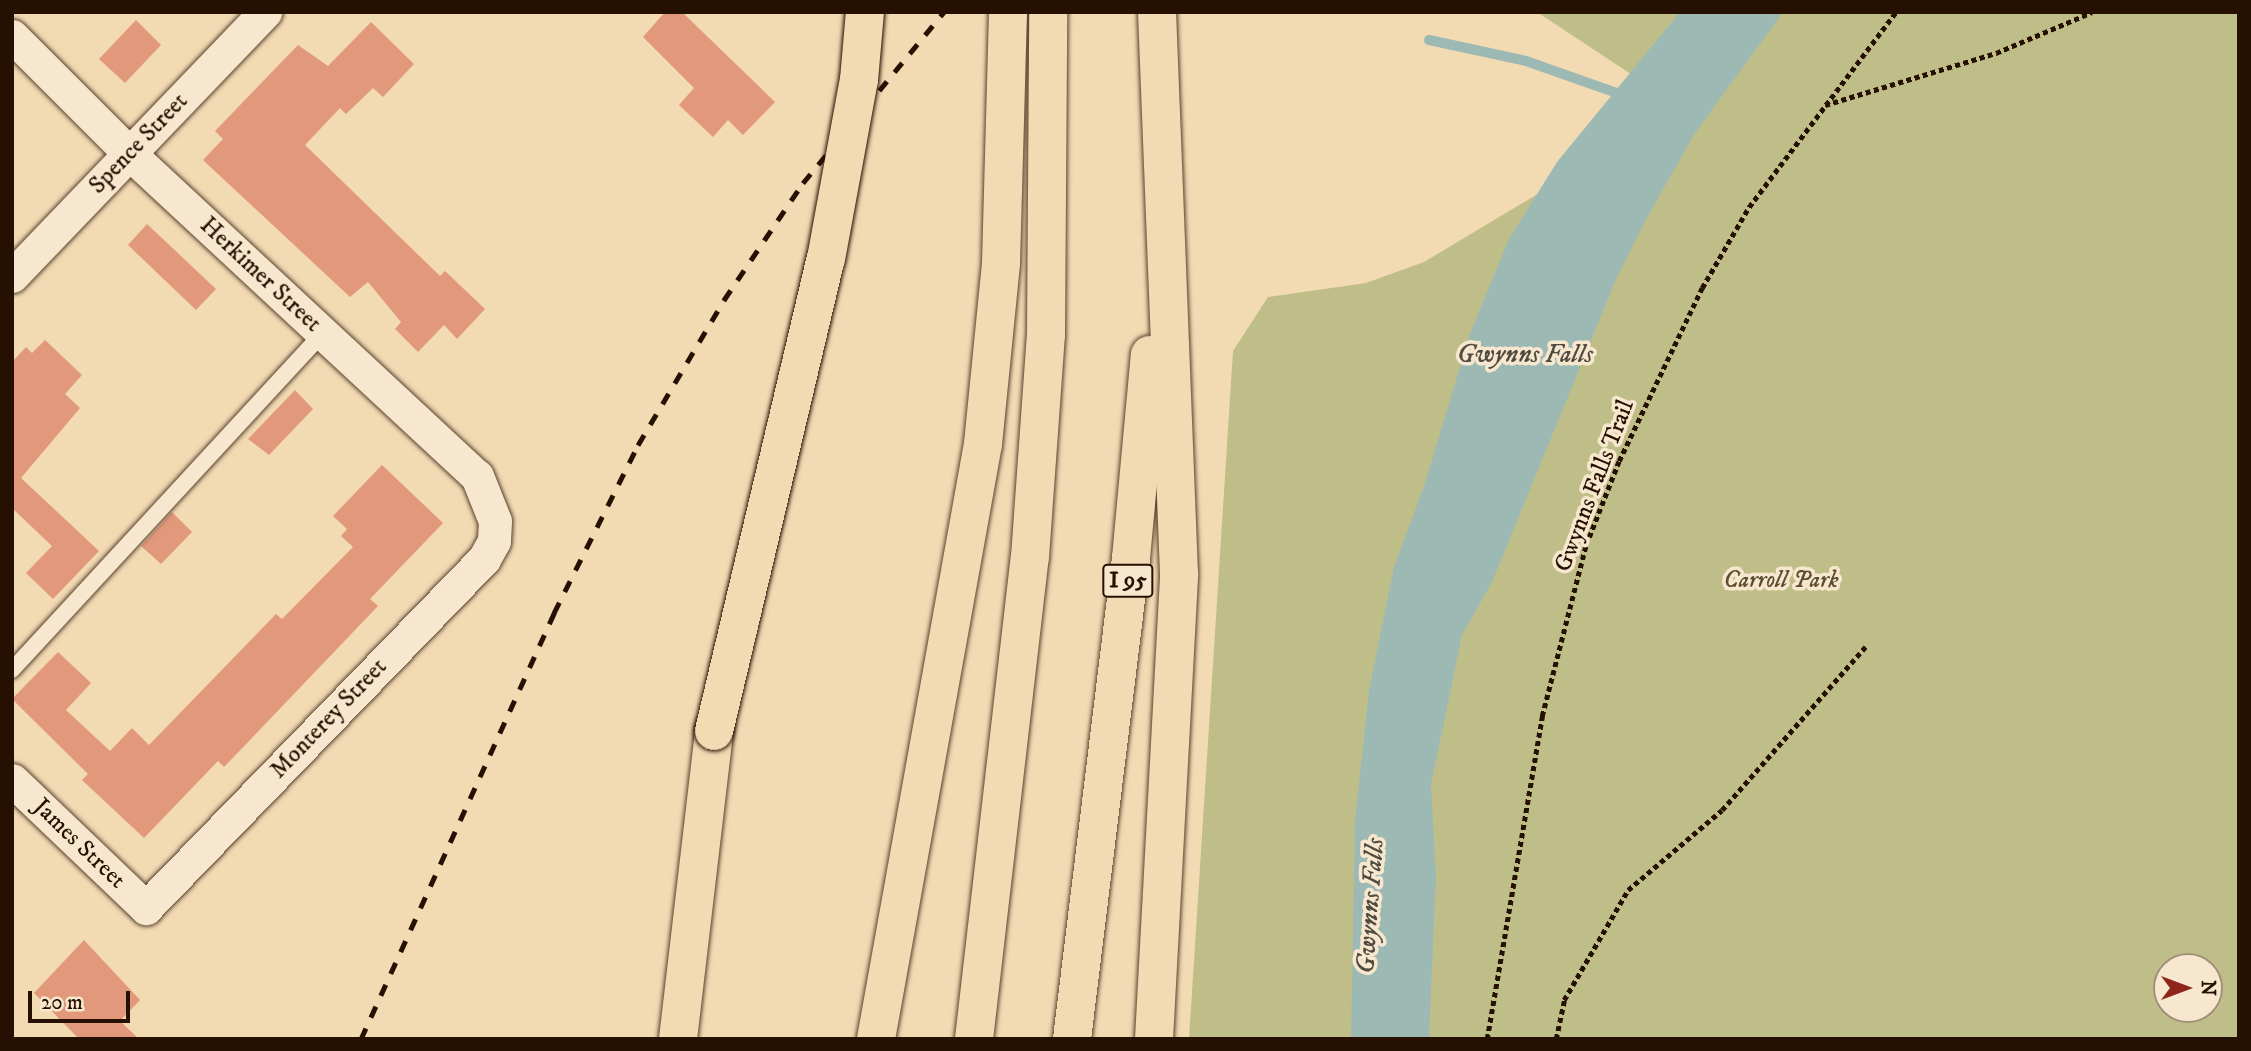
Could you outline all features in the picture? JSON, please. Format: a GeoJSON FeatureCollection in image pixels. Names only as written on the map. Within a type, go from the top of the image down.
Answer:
{"type":"FeatureCollection","features":[{"type":"Feature","properties":{"kind":"highway"},"geometry":{"type":"LineString","coordinates":[[678,1039],[714,731],[826,259],[859,80],[865,12]]}},
{"type":"Feature","properties":{"kind":"highway"},"geometry":{"type":"LineString","coordinates":[[876,1039],[983,444],[995,341],[1004,187],[1008,12]]}},
{"type":"Feature","properties":{"kind":"highway"},"geometry":{"type":"LineString","coordinates":[[974,1039],[1030,557],[1046,335],[1051,168],[1048,12]]}},
{"type":"Feature","properties":{"kind":"highway","name":"I 95"},"geometry":{"type":"LineString","coordinates":[[1072,1039],[1135,520],[1150,354],[1161,122],[1157,12]]}},
{"type":"Feature","properties":{"kind":"highway"},"geometry":{"type":"LineString","coordinates":[[1154,1039],[1180,574],[1161,122]]}},
{"type":"Feature","properties":{"kind":"street","name":"Spence Street"},"geometry":{"type":"LineString","coordinates":[[12,276],[265,12]]}},
{"type":"Feature","properties":{"kind":"street","name":"Herkimer Street"},"geometry":{"type":"LineString","coordinates":[[12,36],[130,154],[477,476],[495,521]]}},
{"type":"Feature","properties":{"kind":"street","name":"Monterey Street"},"geometry":{"type":"LineString","coordinates":[[146,908],[485,559],[494,541],[495,521]]}},
{"type":"Feature","properties":{"kind":"street","name":"James Street"},"geometry":{"type":"LineString","coordinates":[[12,780],[146,908]]}},
{"type":"Feature","properties":{"kind":"lane"},"geometry":{"type":"LineString","coordinates":[[12,670],[323,333]]}},
{"type":"Feature","properties":{"kind":"path","name":"Gwynns Falls Trail"},"geometry":{"type":"LineString","coordinates":[[1487,1039],[1542,716],[1586,545],[1619,461],[1702,288],[1749,207],[1896,12]]}},
{"type":"Feature","properties":{"kind":"path"},"geometry":{"type":"LineString","coordinates":[[1825,105],[1996,53],[2092,12]]}},
{"type":"Feature","properties":{"kind":"path"},"geometry":{"type":"LineString","coordinates":[[1556,1039],[1564,1000],[1628,890],[1730,802],[1867,645]]}},
{"type":"Feature","properties":{"kind":"green space","name":"Carroll Park"},"geometry":{"type":"Polygon","coordinates":[[[1537,12],[2239,12],[2239,1039],[1189,1039],[1233,351],[1268,297],[1366,283],[1424,262],[1613,149],[1661,94],[1537,12]]]}},
{"type":"Feature","properties":{"kind":"water","name":"Gwynns Falls"},"geometry":{"type":"Polygon","coordinates":[[[1680,12],[1783,12],[1695,133],[1645,221],[1617,277],[1492,582],[1462,635],[1431,785],[1436,876],[1429,1039],[1351,1039],[1355,821],[1369,690],[1394,567],[1424,486],[1471,331],[1509,239],[1557,162],[1680,12]]]}},
{"type":"Feature","properties":{"kind":"building"},"geometry":{"type":"Polygon","coordinates":[[[665,12],[682,12],[775,102],[743,135],[728,120],[713,137],[679,105],[694,88],[643,37],[665,12]]]}},
{"type":"Feature","properties":{"kind":"building"},"geometry":{"type":"Polygon","coordinates":[[[136,20],[161,45],[125,83],[99,59],[136,20]]]}},
{"type":"Feature","properties":{"kind":"building"},"geometry":{"type":"Polygon","coordinates":[[[371,22],[414,64],[383,97],[373,88],[346,114],[340,108],[305,145],[440,276],[445,271],[485,309],[457,339],[444,325],[418,352],[395,329],[401,322],[368,282],[350,297],[203,160],[223,139],[215,131],[298,45],[328,66],[371,22]]]}},
{"type":"Feature","properties":{"kind":"building"},"geometry":{"type":"Polygon","coordinates":[[[147,224],[216,289],[196,310],[128,245],[147,224]]]}},
{"type":"Feature","properties":{"kind":"building"},"geometry":{"type":"Polygon","coordinates":[[[45,340],[82,375],[65,394],[80,408],[21,478],[99,551],[53,599],[26,573],[52,546],[12,508],[12,362],[26,347],[32,353],[45,340]]]}},
{"type":"Feature","properties":{"kind":"building"},"geometry":{"type":"Polygon","coordinates":[[[295,390],[313,409],[269,455],[248,439],[295,390]]]}},
{"type":"Feature","properties":{"kind":"building"},"geometry":{"type":"Polygon","coordinates":[[[382,465],[443,523],[370,599],[378,606],[224,767],[218,761],[144,838],[82,780],[88,774],[12,699],[58,652],[91,683],[66,710],[110,751],[132,728],[149,745],[276,614],[282,619],[353,547],[341,536],[347,529],[333,516],[382,465]]]}},
{"type":"Feature","properties":{"kind":"building"},"geometry":{"type":"Polygon","coordinates":[[[172,512],[192,532],[161,564],[141,546],[172,512]]]}},
{"type":"Feature","properties":{"kind":"building"},"geometry":{"type":"Polygon","coordinates":[[[84,940],[140,1000],[120,1021],[139,1039],[79,1039],[34,993],[84,940]]]}},
{"type":"Feature","properties":{"kind":"waterway"},"geometry":{"type":"LineString","coordinates":[[1429,40],[1526,61],[1631,98]]}},
{"type":"Feature","properties":{"kind":"railway"},"geometry":{"type":"LineString","coordinates":[[361,1039],[554,613],[638,445],[724,300],[803,183],[944,12]]}}]}
